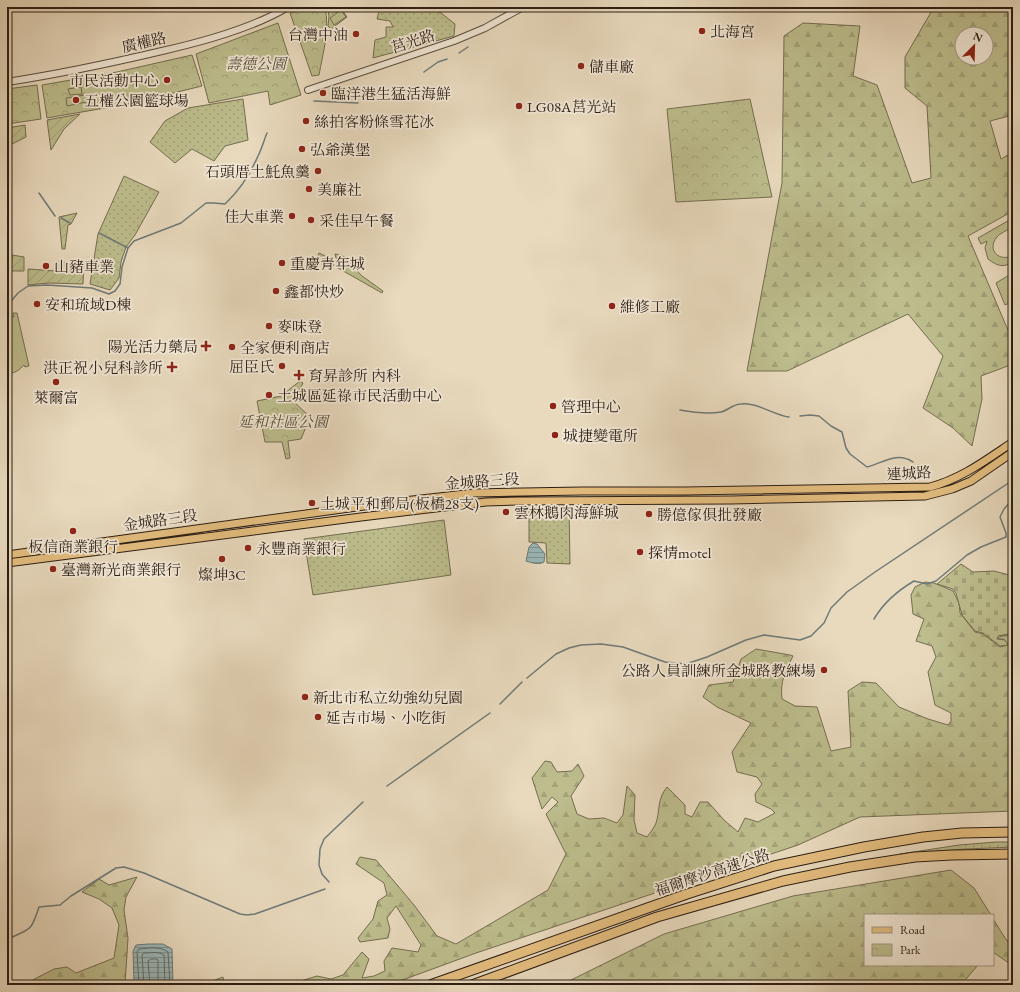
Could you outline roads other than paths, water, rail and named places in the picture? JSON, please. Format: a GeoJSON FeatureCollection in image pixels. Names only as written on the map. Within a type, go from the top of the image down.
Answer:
{"type":"FeatureCollection","features":[{"type":"Feature","properties":{"kind":"highway","name":"福爾摩沙高速公路"},"geometry":{"type":"LineString","coordinates":[[430,985],[686,894],[774,866],[864,847],[923,837],[962,833],[1010,832]]}},
{"type":"Feature","properties":{"kind":"highway","name":"福爾摩沙高速公路"},"geometry":{"type":"LineString","coordinates":[[472,985],[657,917],[783,881],[850,867],[915,857],[1013,854]]}},
{"type":"Feature","properties":{"kind":"main road","name":"連城路"},"geometry":{"type":"LineString","coordinates":[[795,489],[930,487],[962,475],[1013,442]]}},
{"type":"Feature","properties":{"kind":"main road","name":"連城路"},"geometry":{"type":"LineString","coordinates":[[795,498],[925,496],[944,492],[971,481],[1013,452]]}},
{"type":"Feature","properties":{"kind":"main road","name":"金城路三段"},"geometry":{"type":"LineString","coordinates":[[7,555],[365,506],[474,493],[795,489]]}},
{"type":"Feature","properties":{"kind":"main road","name":"金城路三段"},"geometry":{"type":"LineString","coordinates":[[7,564],[368,516],[486,502],[795,498]]}},
{"type":"Feature","properties":{"kind":"street","name":"莒光路"},"geometry":{"type":"LineString","coordinates":[[308,90],[454,41],[485,28],[523,7]]}},
{"type":"Feature","properties":{"kind":"street","name":"廣權路"},"geometry":{"type":"LineString","coordinates":[[7,82],[187,46],[248,25],[285,9]]}},
{"type":"Feature","properties":{"kind":"water"},"geometry":{"type":"Polygon","coordinates":[[[533,543],[537,544],[545,554],[544,562],[538,564],[526,561],[529,547],[533,543]]]}},
{"type":"Feature","properties":{"kind":"water"},"geometry":{"type":"Polygon","coordinates":[[[163,944],[172,949],[173,985],[136,985],[134,983],[133,951],[136,945],[163,944]]]}},
{"type":"Feature","properties":{"kind":"waterway"},"geometry":{"type":"LineString","coordinates":[[459,53],[468,47]]}},
{"type":"Feature","properties":{"kind":"waterway"},"geometry":{"type":"LineString","coordinates":[[424,72],[438,62],[447,59]]}},
{"type":"Feature","properties":{"kind":"waterway"},"geometry":{"type":"LineString","coordinates":[[314,101],[358,103]]}},
{"type":"Feature","properties":{"kind":"waterway"},"geometry":{"type":"LineString","coordinates":[[7,306],[18,293],[28,286],[47,285],[92,288],[109,294],[115,291],[120,284],[122,267],[128,248],[134,241],[181,223],[206,203],[225,204],[240,188],[248,176],[267,133]]}},
{"type":"Feature","properties":{"kind":"waterway"},"geometry":{"type":"LineString","coordinates":[[39,193],[55,216]]}},
{"type":"Feature","properties":{"kind":"waterway"},"geometry":{"type":"LineString","coordinates":[[61,218],[70,223]]}},
{"type":"Feature","properties":{"kind":"waterway"},"geometry":{"type":"LineString","coordinates":[[99,233],[128,248]]}},
{"type":"Feature","properties":{"kind":"waterway"},"geometry":{"type":"LineString","coordinates":[[680,410],[716,413],[738,404],[747,404],[789,417]]}},
{"type":"Feature","properties":{"kind":"waterway"},"geometry":{"type":"LineString","coordinates":[[800,416],[819,416],[831,426],[842,432],[846,448],[850,454],[867,467],[896,458],[907,459],[913,462]]}},
{"type":"Feature","properties":{"kind":"waterway"},"geometry":{"type":"LineString","coordinates":[[918,465],[930,473]]}},
{"type":"Feature","properties":{"kind":"waterway"},"geometry":{"type":"LineString","coordinates":[[527,678],[556,654],[569,648],[581,645],[601,644],[623,647],[665,662],[686,664],[707,657],[746,640],[764,635],[800,640],[811,636],[824,623],[831,608],[847,592],[1013,480]]}},
{"type":"Feature","properties":{"kind":"waterway"},"geometry":{"type":"LineString","coordinates":[[874,619],[887,602],[914,581],[927,584],[936,581],[967,555],[981,547],[1006,537],[1000,517],[1004,509],[1013,499]]}},
{"type":"Feature","properties":{"kind":"waterway"},"geometry":{"type":"LineString","coordinates":[[500,704],[522,682]]}},
{"type":"Feature","properties":{"kind":"waterway"},"geometry":{"type":"LineString","coordinates":[[387,786],[490,713]]}},
{"type":"Feature","properties":{"kind":"waterway"},"geometry":{"type":"LineString","coordinates":[[329,882],[322,874],[319,865],[320,849],[324,839],[363,802]]}},
{"type":"Feature","properties":{"kind":"waterway"},"geometry":{"type":"LineString","coordinates":[[7,940],[25,931],[31,926],[39,907],[60,905],[71,896],[116,868],[124,867],[144,873],[240,914],[247,915],[255,914],[325,889]]}},
{"type":"Feature","properties":{"kind":"place","name":"北海宮"},"geometry":{"type":"Point","coordinates":[702,31]}},
{"type":"Feature","properties":{"kind":"place","name":"台灣中油"},"geometry":{"type":"Point","coordinates":[356,34]}},
{"type":"Feature","properties":{"kind":"place","name":"儲車廠"},"geometry":{"type":"Point","coordinates":[581,66]}},
{"type":"Feature","properties":{"kind":"place","name":"市民活動中心"},"geometry":{"type":"Point","coordinates":[167,80]}},
{"type":"Feature","properties":{"kind":"place","name":"臨洋港生猛活海鮮"},"geometry":{"type":"Point","coordinates":[323,93]}},
{"type":"Feature","properties":{"kind":"place","name":"五權公園籃球場"},"geometry":{"type":"Point","coordinates":[76,100]}},
{"type":"Feature","properties":{"kind":"place","name":"LG08A莒光站"},"geometry":{"type":"Point","coordinates":[519,106]}},
{"type":"Feature","properties":{"kind":"place","name":"絲拍客粉條雪花冰"},"geometry":{"type":"Point","coordinates":[306,121]}},
{"type":"Feature","properties":{"kind":"place","name":"弘爺漢堡"},"geometry":{"type":"Point","coordinates":[302,149]}},
{"type":"Feature","properties":{"kind":"place","name":"石頭厝土魠魚羹"},"geometry":{"type":"Point","coordinates":[318,171]}},
{"type":"Feature","properties":{"kind":"place","name":"美廉社"},"geometry":{"type":"Point","coordinates":[309,189]}},
{"type":"Feature","properties":{"kind":"place","name":"佳大車業"},"geometry":{"type":"Point","coordinates":[292,216]}},
{"type":"Feature","properties":{"kind":"place","name":"采佳早午餐"},"geometry":{"type":"Point","coordinates":[311,220]}},
{"type":"Feature","properties":{"kind":"place","name":"重慶青年城"},"geometry":{"type":"Point","coordinates":[282,263]}},
{"type":"Feature","properties":{"kind":"place","name":"山豬車業"},"geometry":{"type":"Point","coordinates":[46,266]}},
{"type":"Feature","properties":{"kind":"place","name":"鑫都快炒"},"geometry":{"type":"Point","coordinates":[276,291]}},
{"type":"Feature","properties":{"kind":"place","name":"安和琉域D棟"},"geometry":{"type":"Point","coordinates":[37,304]}},
{"type":"Feature","properties":{"kind":"place","name":"維修工廠"},"geometry":{"type":"Point","coordinates":[612,306]}},
{"type":"Feature","properties":{"kind":"place","name":"麥味登"},"geometry":{"type":"Point","coordinates":[269,326]}},
{"type":"Feature","properties":{"kind":"place","name":"陽光活力藥局"},"geometry":{"type":"Point","coordinates":[206,346]}},
{"type":"Feature","properties":{"kind":"place","name":"全家便利商店"},"geometry":{"type":"Point","coordinates":[232,347]}},
{"type":"Feature","properties":{"kind":"place","name":"屈臣氏"},"geometry":{"type":"Point","coordinates":[282,366]}},
{"type":"Feature","properties":{"kind":"place","name":"洪正祝小兒科診所"},"geometry":{"type":"Point","coordinates":[172,367]}},
{"type":"Feature","properties":{"kind":"place","name":"育昇診所 內科"},"geometry":{"type":"Point","coordinates":[299,375]}},
{"type":"Feature","properties":{"kind":"place","name":"萊爾富"},"geometry":{"type":"Point","coordinates":[56,382]}},
{"type":"Feature","properties":{"kind":"place","name":"土城區延祿市民活動中心"},"geometry":{"type":"Point","coordinates":[269,395]}},
{"type":"Feature","properties":{"kind":"place","name":"管理中心"},"geometry":{"type":"Point","coordinates":[553,406]}},
{"type":"Feature","properties":{"kind":"place","name":"城捷變電所"},"geometry":{"type":"Point","coordinates":[555,435]}},
{"type":"Feature","properties":{"kind":"place","name":"土城平和郵局(板橋28支)"},"geometry":{"type":"Point","coordinates":[312,503]}},
{"type":"Feature","properties":{"kind":"place","name":"雲林鵝肉海鮮城"},"geometry":{"type":"Point","coordinates":[506,512]}},
{"type":"Feature","properties":{"kind":"place","name":"勝億傢俱批發廠"},"geometry":{"type":"Point","coordinates":[649,514]}},
{"type":"Feature","properties":{"kind":"place","name":"板信商業銀行"},"geometry":{"type":"Point","coordinates":[73,531]}},
{"type":"Feature","properties":{"kind":"place","name":"永豐商業銀行"},"geometry":{"type":"Point","coordinates":[248,548]}},
{"type":"Feature","properties":{"kind":"place","name":"探情motel"},"geometry":{"type":"Point","coordinates":[640,552]}},
{"type":"Feature","properties":{"kind":"place","name":"燦坤3C"},"geometry":{"type":"Point","coordinates":[222,559]}},
{"type":"Feature","properties":{"kind":"place","name":"臺灣新光商業銀行"},"geometry":{"type":"Point","coordinates":[53,569]}},
{"type":"Feature","properties":{"kind":"place","name":"公路人員訓練所金城路教練場"},"geometry":{"type":"Point","coordinates":[824,670]}},
{"type":"Feature","properties":{"kind":"place","name":"新北市私立幼強幼兒園"},"geometry":{"type":"Point","coordinates":[305,697]}},
{"type":"Feature","properties":{"kind":"place","name":"延吉市場、小吃街"},"geometry":{"type":"Point","coordinates":[318,717]}},
{"type":"Feature","properties":{"kind":"park label","name":"壽德公園"},"geometry":{"type":"Point","coordinates":[256,63]}},
{"type":"Feature","properties":{"kind":"park label","name":"延和社區公園"},"geometry":{"type":"Point","coordinates":[283,421]}}]}
